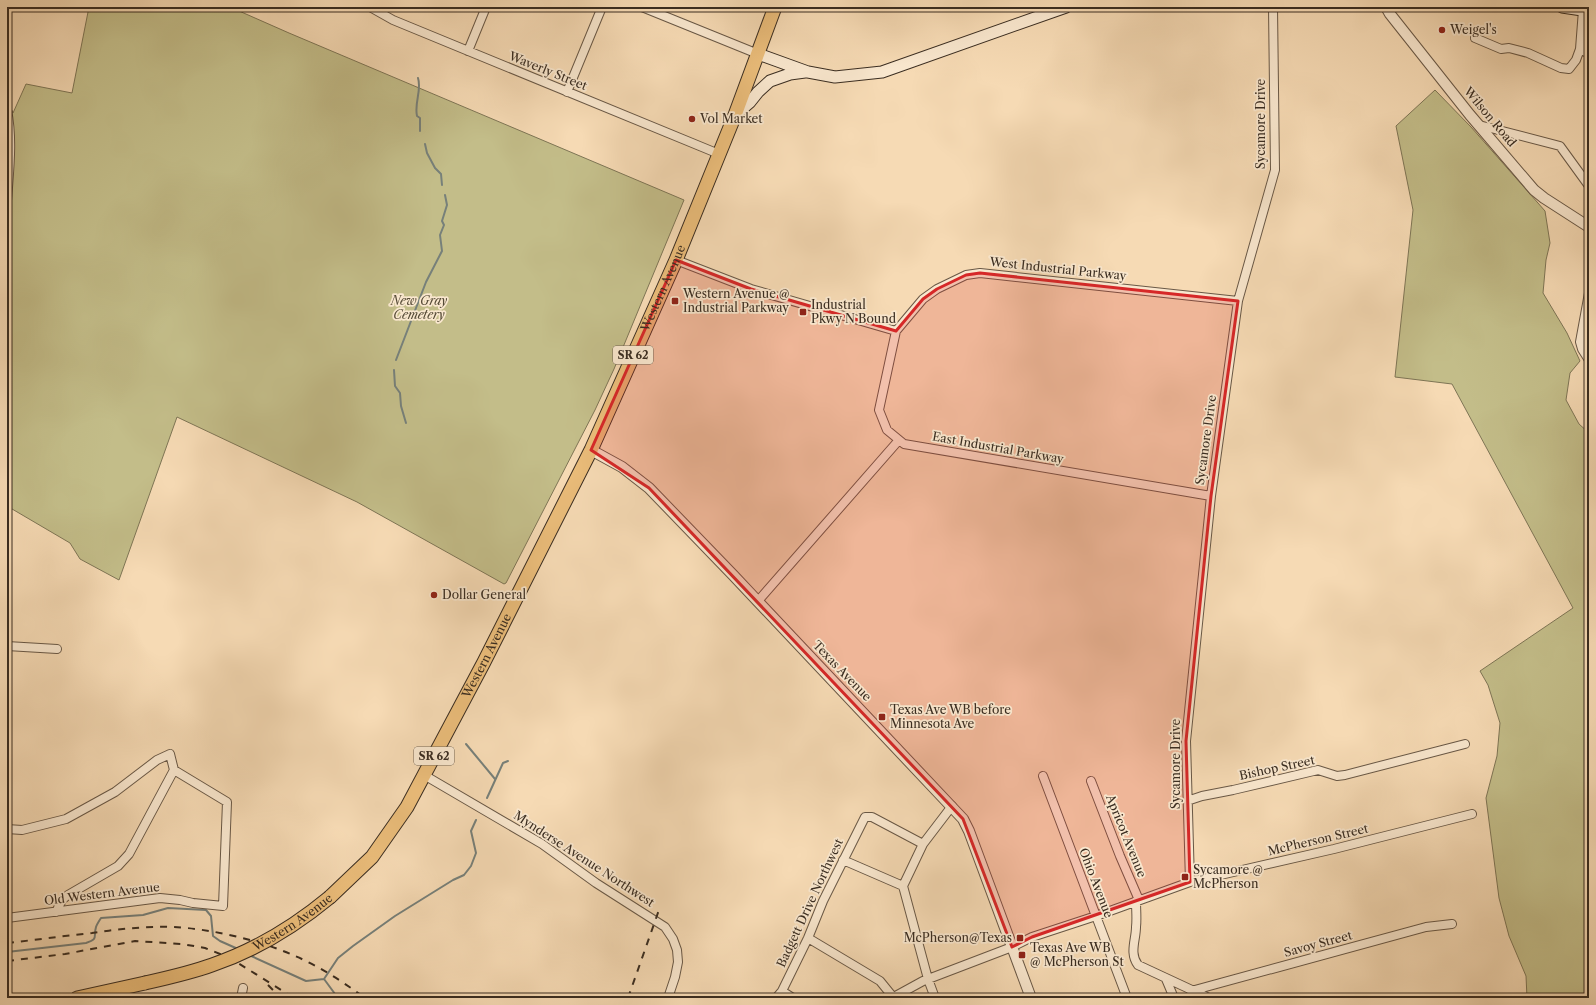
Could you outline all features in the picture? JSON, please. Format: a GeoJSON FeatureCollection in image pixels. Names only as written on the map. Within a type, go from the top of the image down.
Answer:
{"type":"FeatureCollection","features":[{"type":"Feature","properties":{"kind":"main road","name":"Western Avenue"},"geometry":{"type":"LineString","coordinates":[[77,998],[123,993],[145,983],[212,965],[240,954],[291,927],[330,897],[360,869],[383,843],[407,807],[484,662],[591,450],[676,260],[735,115],[775,7]]}},
{"type":"Feature","properties":{"kind":"main road"},"geometry":{"type":"LineString","coordinates":[[758,54],[808,72],[835,77],[882,72],[1066,7]]}},
{"type":"Feature","properties":{"kind":"main road"},"geometry":{"type":"LineString","coordinates":[[1562,7],[1586,11]]}},
{"type":"Feature","properties":{"kind":"main road"},"geometry":{"type":"LineString","coordinates":[[735,115],[770,81],[790,74],[808,72]]}},
{"type":"Feature","properties":{"kind":"street","name":"Waverly Street"},"geometry":{"type":"LineString","coordinates":[[371,7],[393,20],[719,154]]}},
{"type":"Feature","properties":{"kind":"street"},"geometry":{"type":"LineString","coordinates":[[468,51],[486,7]]}},
{"type":"Feature","properties":{"kind":"street"},"geometry":{"type":"LineString","coordinates":[[567,92],[602,7]]}},
{"type":"Feature","properties":{"kind":"street"},"geometry":{"type":"LineString","coordinates":[[642,7],[758,54]]}},
{"type":"Feature","properties":{"kind":"street","name":"Sycamore Drive"},"geometry":{"type":"LineString","coordinates":[[1190,882],[1186,741],[1211,496],[1238,301],[1275,170],[1273,7]]}},
{"type":"Feature","properties":{"kind":"street","name":"Wilson Road"},"geometry":{"type":"LineString","coordinates":[[1386,7],[1479,125],[1534,190],[1589,227]]}},
{"type":"Feature","properties":{"kind":"street"},"geometry":{"type":"LineString","coordinates":[[1475,38],[1501,48],[1510,48],[1528,53],[1561,68],[1569,69],[1576,60],[1580,49],[1586,11]]}},
{"type":"Feature","properties":{"kind":"street"},"geometry":{"type":"LineString","coordinates":[[1580,49],[1589,54]]}},
{"type":"Feature","properties":{"kind":"street"},"geometry":{"type":"LineString","coordinates":[[7,110],[9,121],[10,154],[7,201]]}},
{"type":"Feature","properties":{"kind":"street"},"geometry":{"type":"LineString","coordinates":[[1479,125],[1560,146],[1589,186]]}},
{"type":"Feature","properties":{"kind":"street"},"geometry":{"type":"LineString","coordinates":[[676,260],[751,289],[896,331]]}},
{"type":"Feature","properties":{"kind":"street","name":"West Industrial Parkway"},"geometry":{"type":"LineString","coordinates":[[896,331],[923,299],[937,289],[966,275],[980,273],[1238,301]]}},
{"type":"Feature","properties":{"kind":"street"},"geometry":{"type":"LineString","coordinates":[[1589,292],[1580,342],[1582,350],[1589,360]]}},
{"type":"Feature","properties":{"kind":"street","name":"East Industrial Parkway"},"geometry":{"type":"LineString","coordinates":[[896,331],[879,410],[887,430],[904,444],[1211,496]]}},
{"type":"Feature","properties":{"kind":"street"},"geometry":{"type":"LineString","coordinates":[[758,601],[899,440]]}},
{"type":"Feature","properties":{"kind":"street","name":"Texas Avenue"},"geometry":{"type":"LineString","coordinates":[[591,450],[622,468],[649,488],[758,601],[963,819],[969,831],[1031,998]]}},
{"type":"Feature","properties":{"kind":"street"},"geometry":{"type":"LineString","coordinates":[[7,646],[57,649]]}},
{"type":"Feature","properties":{"kind":"street","name":"Bishop Street"},"geometry":{"type":"LineString","coordinates":[[1187,801],[1202,796],[1318,770],[1337,776],[1344,775],[1465,744]]}},
{"type":"Feature","properties":{"kind":"street"},"geometry":{"type":"LineString","coordinates":[[7,829],[22,830],[66,819],[115,792],[157,760],[170,754],[174,770],[129,854],[118,866],[68,895],[62,900],[56,912]]}},
{"type":"Feature","properties":{"kind":"street","name":"Old Western Avenue"},"geometry":{"type":"LineString","coordinates":[[7,918],[160,898],[223,906],[227,802],[174,770]]}},
{"type":"Feature","properties":{"kind":"street","name":"Mynderse Avenue Northwest"},"geometry":{"type":"LineString","coordinates":[[424,775],[542,844],[596,883],[665,927],[673,939],[677,950],[678,962],[668,998]]}},
{"type":"Feature","properties":{"kind":"street","name":"Ohio Avenue"},"geometry":{"type":"LineString","coordinates":[[1043,776],[1127,998]]}},
{"type":"Feature","properties":{"kind":"street","name":"Apricot Avenue"},"geometry":{"type":"LineString","coordinates":[[1091,781],[1137,901]]}},
{"type":"Feature","properties":{"kind":"street"},"geometry":{"type":"LineString","coordinates":[[936,998],[928,979],[903,886],[922,844],[952,806]]}},
{"type":"Feature","properties":{"kind":"street","name":"McPherson Street"},"geometry":{"type":"LineString","coordinates":[[892,998],[928,979],[1012,947],[1032,937],[1096,916],[1190,882],[1334,849],[1472,814]]}},
{"type":"Feature","properties":{"kind":"street","name":"Badgett Drive Northwest"},"geometry":{"type":"LineString","coordinates":[[776,998],[782,991],[843,860],[865,817],[872,818],[922,844]]}},
{"type":"Feature","properties":{"kind":"street"},"geometry":{"type":"LineString","coordinates":[[843,860],[903,886]]}},
{"type":"Feature","properties":{"kind":"street"},"geometry":{"type":"LineString","coordinates":[[1137,901],[1136,928],[1133,947],[1134,959],[1138,965],[1209,998]]}},
{"type":"Feature","properties":{"kind":"street","name":"Savoy Street"},"geometry":{"type":"LineString","coordinates":[[1191,990],[1426,927],[1452,924]]}},
{"type":"Feature","properties":{"kind":"street"},"geometry":{"type":"LineString","coordinates":[[808,938],[880,981],[892,998]]}},
{"type":"Feature","properties":{"kind":"street"},"geometry":{"type":"LineString","coordinates":[[1166,979],[1174,998]]}},
{"type":"Feature","properties":{"kind":"street"},"geometry":{"type":"LineString","coordinates":[[241,998],[243,988]]}},
{"type":"Feature","properties":{"kind":"street"},"geometry":{"type":"LineString","coordinates":[[782,991],[793,998]]}},
{"type":"Feature","properties":{"kind":"highlighted area"},"geometry":{"type":"Polygon","coordinates":[[[676,260],[751,289],[896,331],[923,299],[937,289],[966,275],[980,273],[1238,301],[1211,496],[1186,741],[1190,882],[1032,937],[1012,947],[963,819],[649,488],[591,450],[676,260]]]}},
{"type":"Feature","properties":{"kind":"green space","name":"New Gray Cemetery"},"geometry":{"type":"Polygon","coordinates":[[[89,7],[230,7],[684,200],[614,369],[595,410],[506,583],[504,584],[357,502],[177,417],[119,580],[80,559],[70,543],[7,506],[7,100],[13,113],[26,84],[72,93],[89,7]]]}},
{"type":"Feature","properties":{"kind":"green space"},"geometry":{"type":"Polygon","coordinates":[[[1435,90],[1471,127],[1545,211],[1550,243],[1546,260],[1543,293],[1567,333],[1580,361],[1570,373],[1566,400],[1579,424],[1589,433],[1589,998],[1527,998],[1526,976],[1509,936],[1499,898],[1486,798],[1497,756],[1500,723],[1488,685],[1480,671],[1573,608],[1452,384],[1395,377],[1413,210],[1396,126],[1435,90]]]}},
{"type":"Feature","properties":{"kind":"waterway"},"geometry":{"type":"LineString","coordinates":[[418,78],[419,87],[416,111],[417,116],[420,118],[420,131]]}},
{"type":"Feature","properties":{"kind":"waterway"},"geometry":{"type":"LineString","coordinates":[[425,144],[427,153],[435,168],[441,174],[442,185]]}},
{"type":"Feature","properties":{"kind":"waterway"},"geometry":{"type":"LineString","coordinates":[[396,360],[426,282],[442,251],[440,235],[444,225],[442,221],[447,205],[445,195]]}},
{"type":"Feature","properties":{"kind":"waterway"},"geometry":{"type":"LineString","coordinates":[[394,370],[395,386],[400,393],[401,406],[406,423]]}},
{"type":"Feature","properties":{"kind":"waterway"},"geometry":{"type":"LineString","coordinates":[[466,744],[495,779]]}},
{"type":"Feature","properties":{"kind":"waterway"},"geometry":{"type":"LineString","coordinates":[[487,798],[503,763],[508,761]]}},
{"type":"Feature","properties":{"kind":"waterway"},"geometry":{"type":"LineString","coordinates":[[249,955],[306,981],[324,979],[338,958],[353,946],[395,916],[453,880],[464,875],[471,866],[476,853],[471,831],[476,820]]}},
{"type":"Feature","properties":{"kind":"waterway"},"geometry":{"type":"LineString","coordinates":[[7,952],[90,942],[95,937],[95,930],[101,918],[143,915],[168,908],[206,910],[211,916],[213,936],[220,941],[238,949]]}},
{"type":"Feature","properties":{"kind":"waterway"},"geometry":{"type":"LineString","coordinates":[[324,979],[338,998]]}},
{"type":"Feature","properties":{"kind":"railway"},"geometry":{"type":"LineString","coordinates":[[628,998],[660,907]]}},
{"type":"Feature","properties":{"kind":"railway"},"geometry":{"type":"LineString","coordinates":[[7,943],[143,927],[174,927],[204,930],[251,940],[281,950],[331,975],[365,998]]}},
{"type":"Feature","properties":{"kind":"railway"},"geometry":{"type":"LineString","coordinates":[[7,961],[65,954],[135,941],[182,944],[205,948],[230,958],[294,998]]}},
{"type":"Feature","properties":{"kind":"railway"},"geometry":{"type":"LineString","coordinates":[[268,985],[281,998]]}},
{"type":"Feature","properties":{"kind":"place","name":"Weigel's"},"geometry":{"type":"Point","coordinates":[1442,30]}},
{"type":"Feature","properties":{"kind":"place","name":"Vol Market"},"geometry":{"type":"Point","coordinates":[692,119]}},
{"type":"Feature","properties":{"kind":"place","name":"Western Avenue @ Industrial Parkway"},"geometry":{"type":"Point","coordinates":[675,301]}},
{"type":"Feature","properties":{"kind":"place","name":"Industrial Pkwy N Bound"},"geometry":{"type":"Point","coordinates":[803,312]}},
{"type":"Feature","properties":{"kind":"place","name":"Dollar General"},"geometry":{"type":"Point","coordinates":[434,595]}},
{"type":"Feature","properties":{"kind":"place","name":"Texas Ave WB before Minnesota Ave"},"geometry":{"type":"Point","coordinates":[882,717]}},
{"type":"Feature","properties":{"kind":"place","name":"Sycamore @ McPherson"},"geometry":{"type":"Point","coordinates":[1185,877]}},
{"type":"Feature","properties":{"kind":"place","name":"McPherson@Texas"},"geometry":{"type":"Point","coordinates":[1020,938]}},
{"type":"Feature","properties":{"kind":"place","name":"Texas Ave WB @ McPherson St"},"geometry":{"type":"Point","coordinates":[1022,955]}}]}
